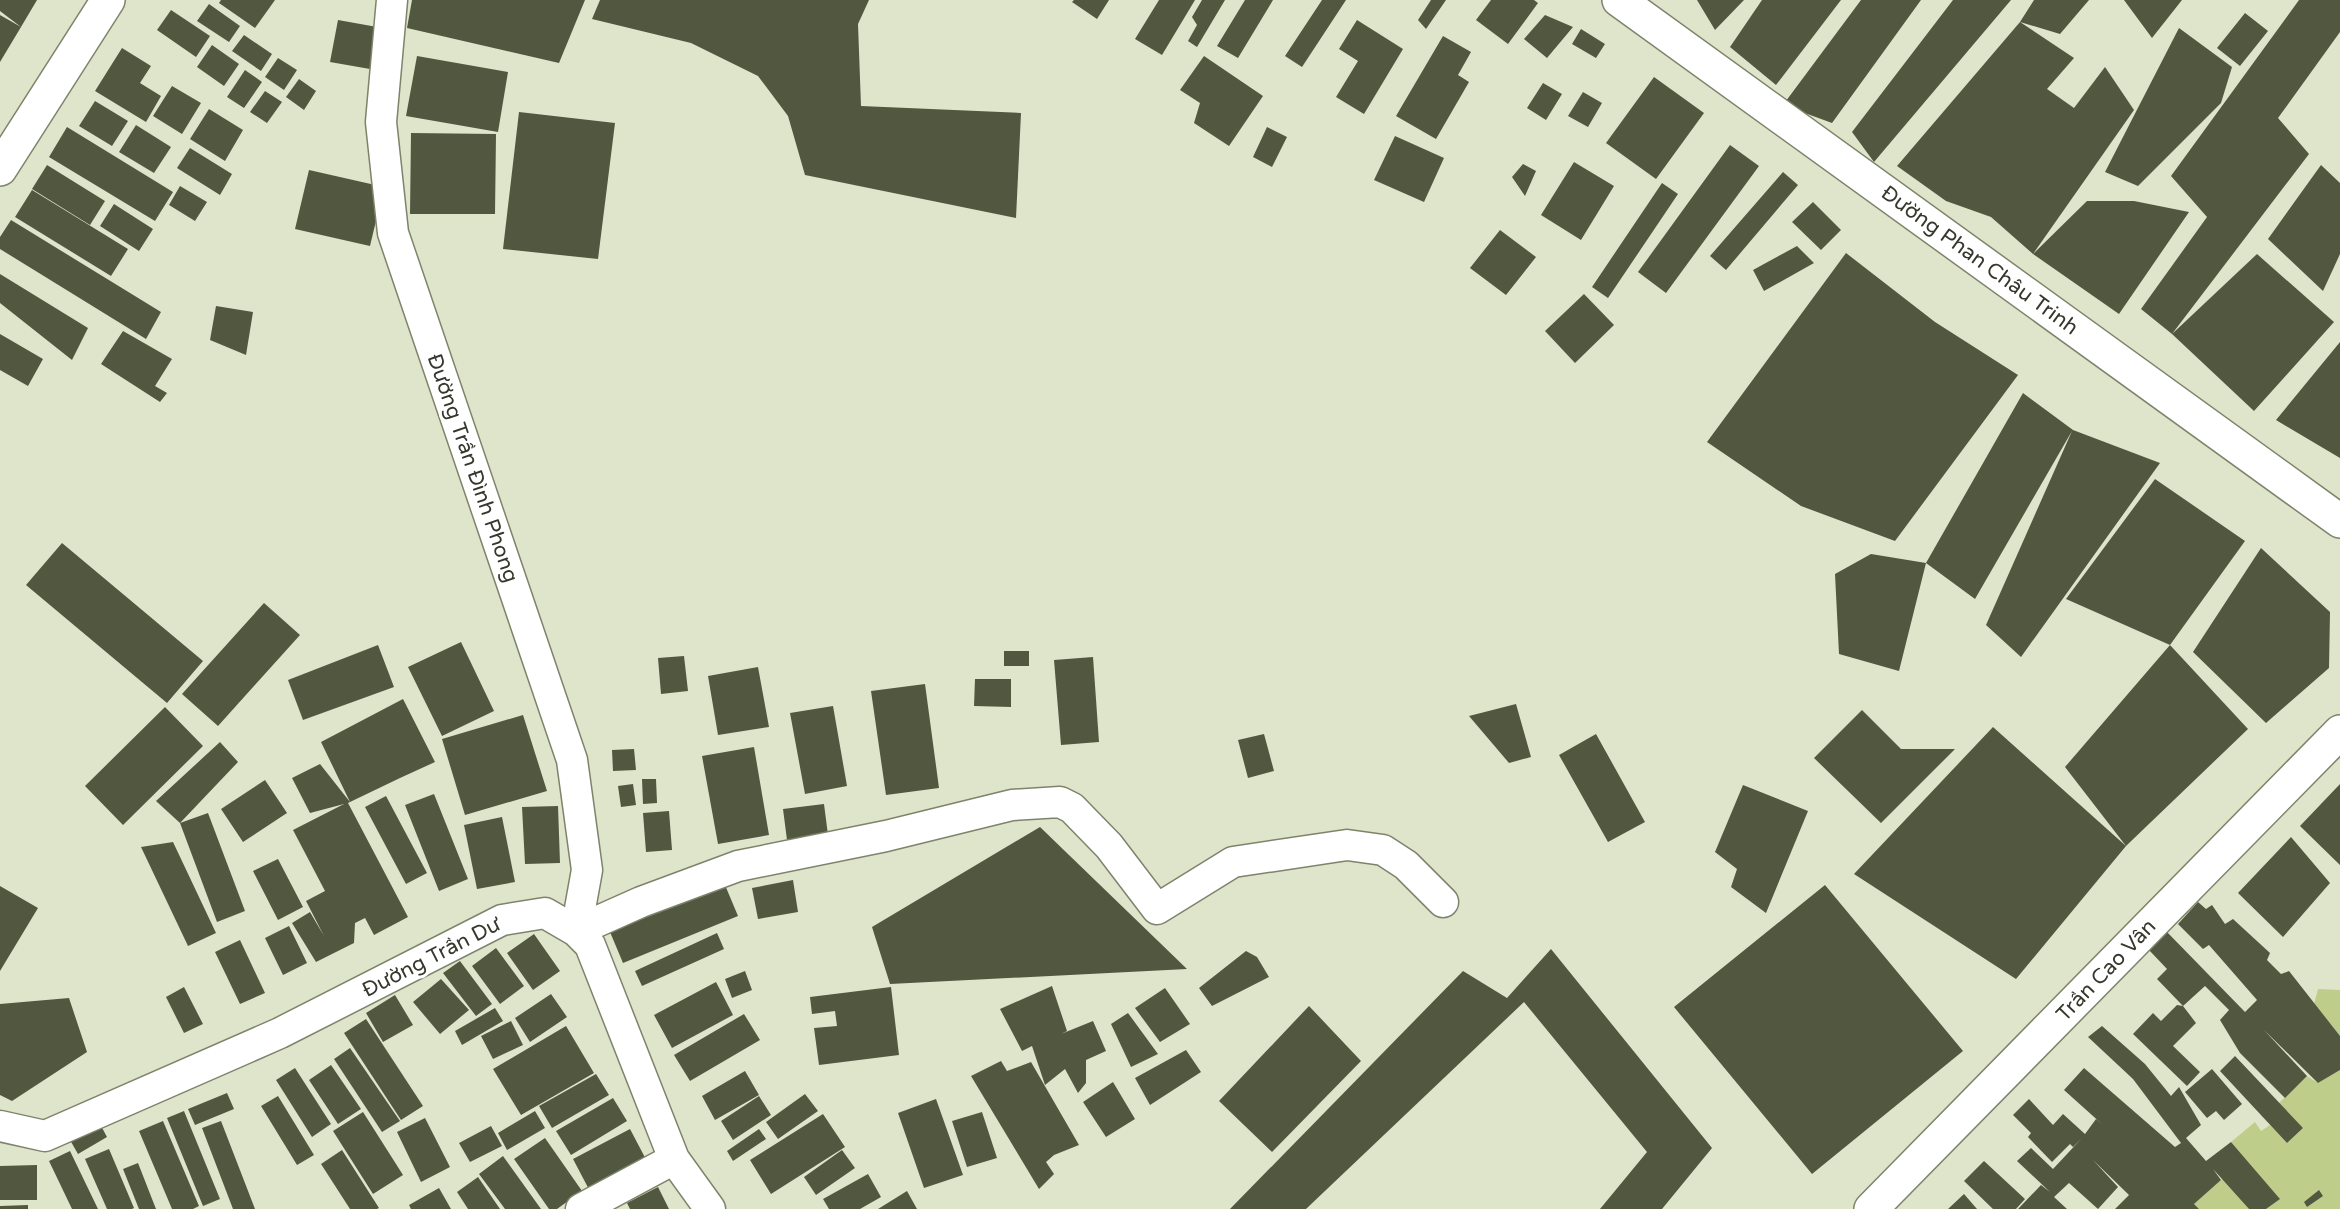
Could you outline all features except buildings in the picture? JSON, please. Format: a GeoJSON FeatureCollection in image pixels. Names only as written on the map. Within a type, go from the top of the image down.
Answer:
{"type":"FeatureCollection","features":[{"type":"Feature","properties":{"kind":"main road"},"geometry":{"type":"LineString","coordinates":[[0,169],[108,0]]}},
{"type":"Feature","properties":{"kind":"main road","name":"Đường Phan Châu Trinh"},"geometry":{"type":"LineString","coordinates":[[1626,2],[2340,521]]}},
{"type":"Feature","properties":{"kind":"main road","name":"Trần Cao Vân"},"geometry":{"type":"LineString","coordinates":[[1872,1209],[2340,732]]}},
{"type":"Feature","properties":{"kind":"street","name":"Đường Trần Đình Phong"},"geometry":{"type":"LineString","coordinates":[[392,0],[381,122],[393,233],[573,760],[587,870],[576,931]]}},
{"type":"Feature","properties":{"kind":"street"},"geometry":{"type":"LineString","coordinates":[[576,931],[640,902],[738,866],[886,836],[1012,806],[1060,802],[1072,808],[1109,846],[1156,909],[1233,862],[1347,845],[1383,850],[1406,865],[1443,902]]}},
{"type":"Feature","properties":{"kind":"street","name":"Đường Trần Dư"},"geometry":{"type":"LineString","coordinates":[[0,1126],[45,1136],[280,1033],[502,920],[545,913],[576,931],[590,945],[674,1159],[710,1209]]}},
{"type":"Feature","properties":{"kind":"street"},"geometry":{"type":"LineString","coordinates":[[581,1209],[674,1159]]}},
{"type":"Feature","properties":{"kind":"green space"},"geometry":{"type":"Polygon","coordinates":[[[2318,989],[2340,990],[2340,1036],[2314,1004],[2318,989]]]}},
{"type":"Feature","properties":{"kind":"green space"},"geometry":{"type":"Polygon","coordinates":[[[2340,1070],[2340,1209],[2266,1209],[2279,1198],[2231,1142],[2255,1122],[2261,1131],[2270,1125],[2287,1143],[2303,1128],[2279,1103],[2307,1076],[2318,1083],[2340,1070]]]}},
{"type":"Feature","properties":{"kind":"green space"},"geometry":{"type":"Polygon","coordinates":[[[2222,1179],[2249,1209],[2198,1209],[2194,1204],[2222,1179]]]}}]}
